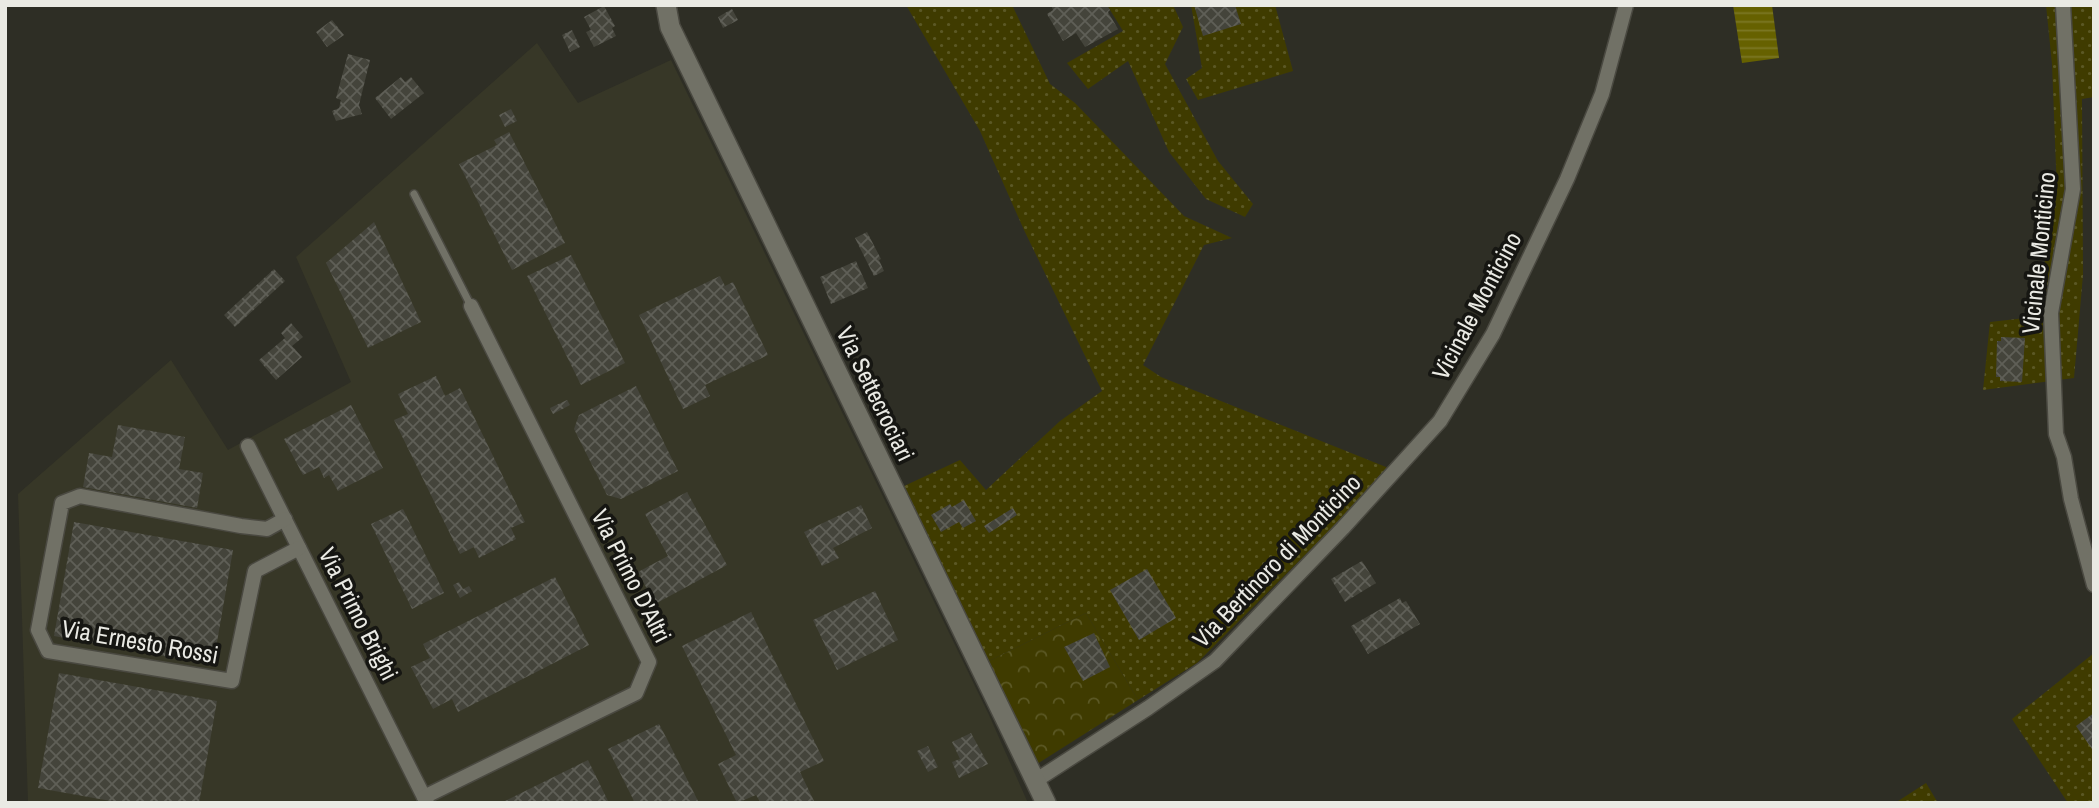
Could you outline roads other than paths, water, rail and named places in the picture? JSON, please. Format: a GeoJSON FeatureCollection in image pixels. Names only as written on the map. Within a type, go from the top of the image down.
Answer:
{"type":"FeatureCollection","features":[{"type":"Feature","properties":{"kind":"main road","name":"Via Settecrociari"},"geometry":{"type":"LineString","coordinates":[[666,5],[670,27],[676,40],[1046,803]]}},
{"type":"Feature","properties":{"kind":"street","name":"Vicinale Monticino"},"geometry":{"type":"LineString","coordinates":[[1406,459],[1440,421],[1493,334],[1567,179],[1602,94],[1626,5]]}},
{"type":"Feature","properties":{"kind":"street","name":"Vicinale Monticino"},"geometry":{"type":"LineString","coordinates":[[2063,5],[2073,189],[2051,313],[2056,433],[2094,585]]}},
{"type":"Feature","properties":{"kind":"street","name":"Via Primo D'Altri"},"geometry":{"type":"LineString","coordinates":[[426,800],[636,693],[649,662],[471,306]]}},
{"type":"Feature","properties":{"kind":"street","name":"Via Primo Brighi"},"geometry":{"type":"LineString","coordinates":[[248,446],[426,800]]}},
{"type":"Feature","properties":{"kind":"street","name":"Via Bertinoro di Monticino"},"geometry":{"type":"LineString","coordinates":[[1035,781],[1215,661],[1406,459]]}},
{"type":"Feature","properties":{"kind":"street","name":"Via Ernesto Rossi"},"geometry":{"type":"LineString","coordinates":[[285,519],[267,528],[241,526],[79,496],[62,503],[38,630],[48,650],[232,681],[255,571],[299,548]]}},
{"type":"Feature","properties":{"kind":"lane"},"geometry":{"type":"LineString","coordinates":[[414,194],[471,306]]}}]}
